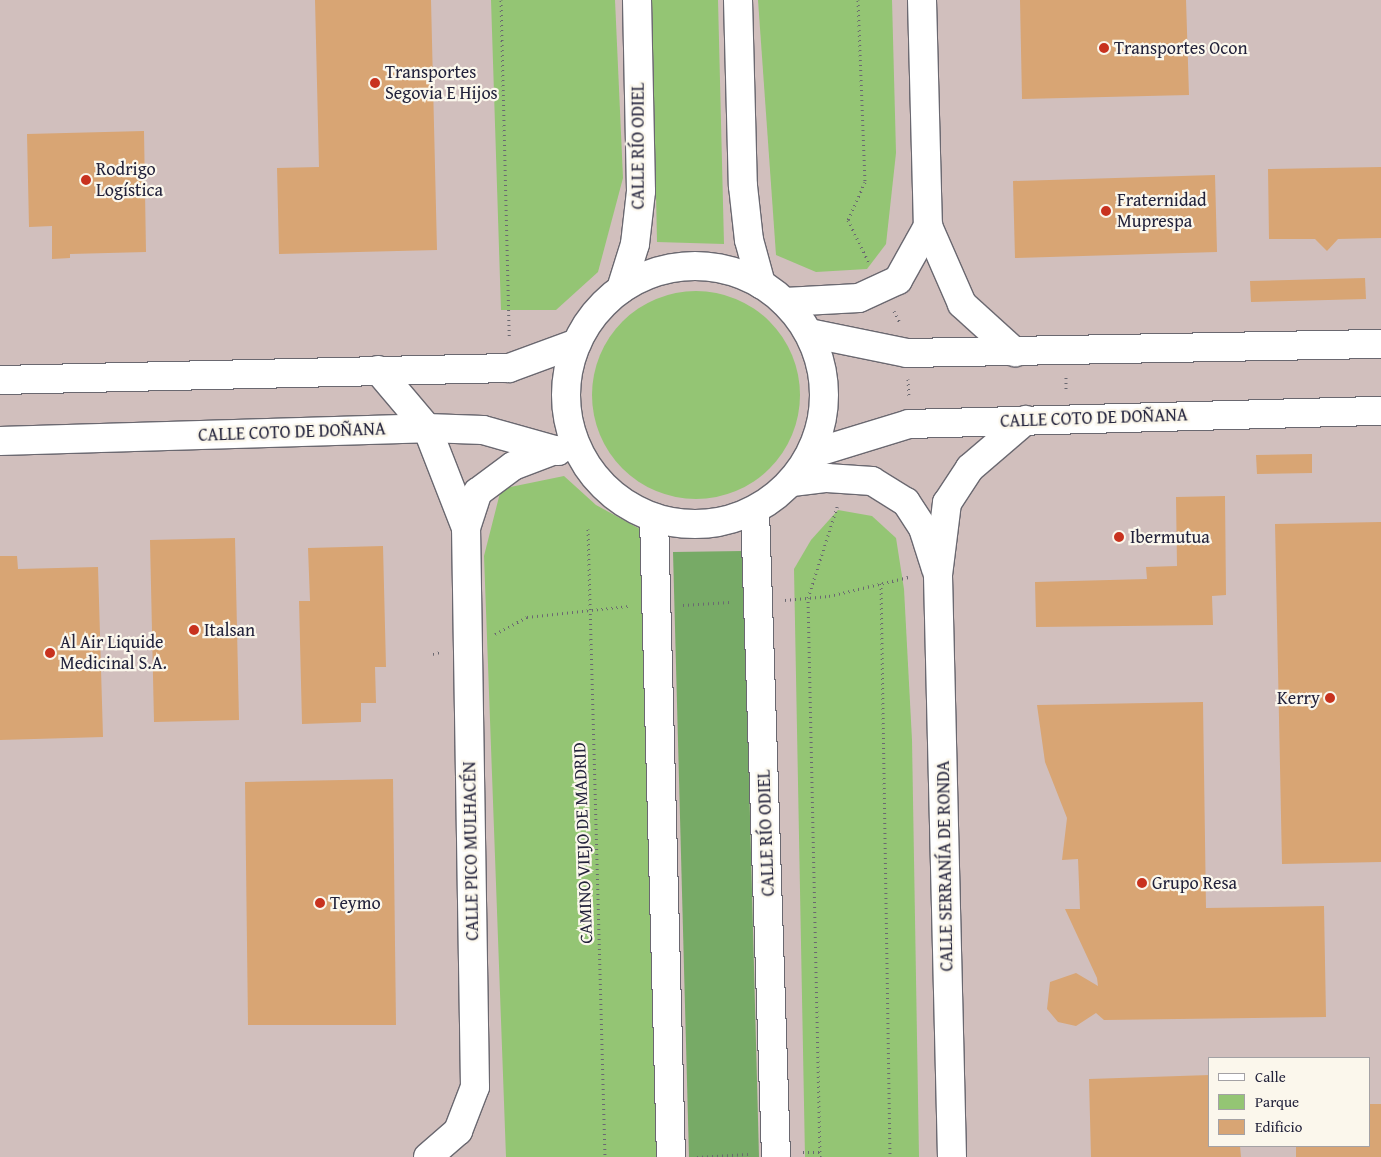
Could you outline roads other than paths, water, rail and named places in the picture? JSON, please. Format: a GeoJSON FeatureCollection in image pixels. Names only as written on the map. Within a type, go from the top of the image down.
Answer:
{"type":"FeatureCollection","features":[{"type":"Feature","properties":{"kind":"street","name":"CALLE RÍO ODIEL"},"geometry":{"type":"LineString","coordinates":[[621,289],[635,244],[641,191],[637,0]]}},
{"type":"Feature","properties":{"kind":"street"},"geometry":{"type":"LineString","coordinates":[[738,0],[743,186],[749,240],[761,284]]}},
{"type":"Feature","properties":{"kind":"street"},"geometry":{"type":"LineString","coordinates":[[922,0],[928,226],[962,304],[1015,352]]}},
{"type":"Feature","properties":{"kind":"street"},"geometry":{"type":"LineString","coordinates":[[785,302],[859,298],[898,280],[928,226]]}},
{"type":"Feature","properties":{"kind":"street"},"geometry":{"type":"LineString","coordinates":[[691,266],[727,270],[761,284],[785,302],[810,333],[821,362],[825,394],[822,425],[811,454],[792,482],[755,510],[723,521],[688,524],[654,518],[612,494],[581,456],[566,400],[577,343],[595,313],[621,289],[654,272],[691,266]]}},
{"type":"Feature","properties":{"kind":"street"},"geometry":{"type":"LineString","coordinates":[[810,333],[907,353],[1066,352],[1381,344]]}},
{"type":"Feature","properties":{"kind":"street"},"geometry":{"type":"LineString","coordinates":[[0,380],[509,368],[577,343]]}},
{"type":"Feature","properties":{"kind":"street","name":"CALLE PICO MULHACÉN"},"geometry":{"type":"LineString","coordinates":[[378,370],[427,428],[466,528]]}},
{"type":"Feature","properties":{"kind":"street","name":"CALLE COTO DE DOÑANA"},"geometry":{"type":"LineString","coordinates":[[811,454],[909,424],[1381,411]]}},
{"type":"Feature","properties":{"kind":"street"},"geometry":{"type":"LineString","coordinates":[[938,575],[948,503],[970,468],[1026,420]]}},
{"type":"Feature","properties":{"kind":"street","name":"CALLE COTO DE DOÑANA"},"geometry":{"type":"LineString","coordinates":[[0,441],[427,428],[483,430],[581,456]]}},
{"type":"Feature","properties":{"kind":"street","name":"CALLE PICO MULHACÉN"},"geometry":{"type":"LineString","coordinates":[[428,1157],[458,1131],[475,1087],[466,528],[478,492],[514,466],[555,450]]}},
{"type":"Feature","properties":{"kind":"street"},"geometry":{"type":"LineString","coordinates":[[792,482],[827,478],[872,481],[897,497],[923,528],[938,575]]}},
{"type":"Feature","properties":{"kind":"street","name":"CALLE RÍO ODIEL"},"geometry":{"type":"LineString","coordinates":[[755,510],[764,1156]]}},
{"type":"Feature","properties":{"kind":"street"},"geometry":{"type":"LineString","coordinates":[[654,518],[671,1157]]}},
{"type":"Feature","properties":{"kind":"street","name":"CALLE SERRANÍA DE RONDA"},"geometry":{"type":"LineString","coordinates":[[938,575],[952,1157]]}},
{"type":"Feature","properties":{"kind":"place","name":"Transportes Ocon"},"geometry":{"type":"Point","coordinates":[1104,48]}},
{"type":"Feature","properties":{"kind":"place","name":"Transportes Segovia E Hijos"},"geometry":{"type":"Point","coordinates":[375,83]}},
{"type":"Feature","properties":{"kind":"place","name":"Rodrigo Logística"},"geometry":{"type":"Point","coordinates":[86,180]}},
{"type":"Feature","properties":{"kind":"place","name":"Fraternidad Muprespa"},"geometry":{"type":"Point","coordinates":[1106,211]}},
{"type":"Feature","properties":{"kind":"place","name":"Ibermutua"},"geometry":{"type":"Point","coordinates":[1119,537]}},
{"type":"Feature","properties":{"kind":"place","name":"Italsan"},"geometry":{"type":"Point","coordinates":[194,630]}},
{"type":"Feature","properties":{"kind":"place","name":"Al Air Liquide Medicinal S.A."},"geometry":{"type":"Point","coordinates":[50,653]}},
{"type":"Feature","properties":{"kind":"place","name":"Kerry"},"geometry":{"type":"Point","coordinates":[1330,698]}},
{"type":"Feature","properties":{"kind":"place","name":"Grupo Resa"},"geometry":{"type":"Point","coordinates":[1142,883]}},
{"type":"Feature","properties":{"kind":"place","name":"Teymo"},"geometry":{"type":"Point","coordinates":[320,903]}}]}
